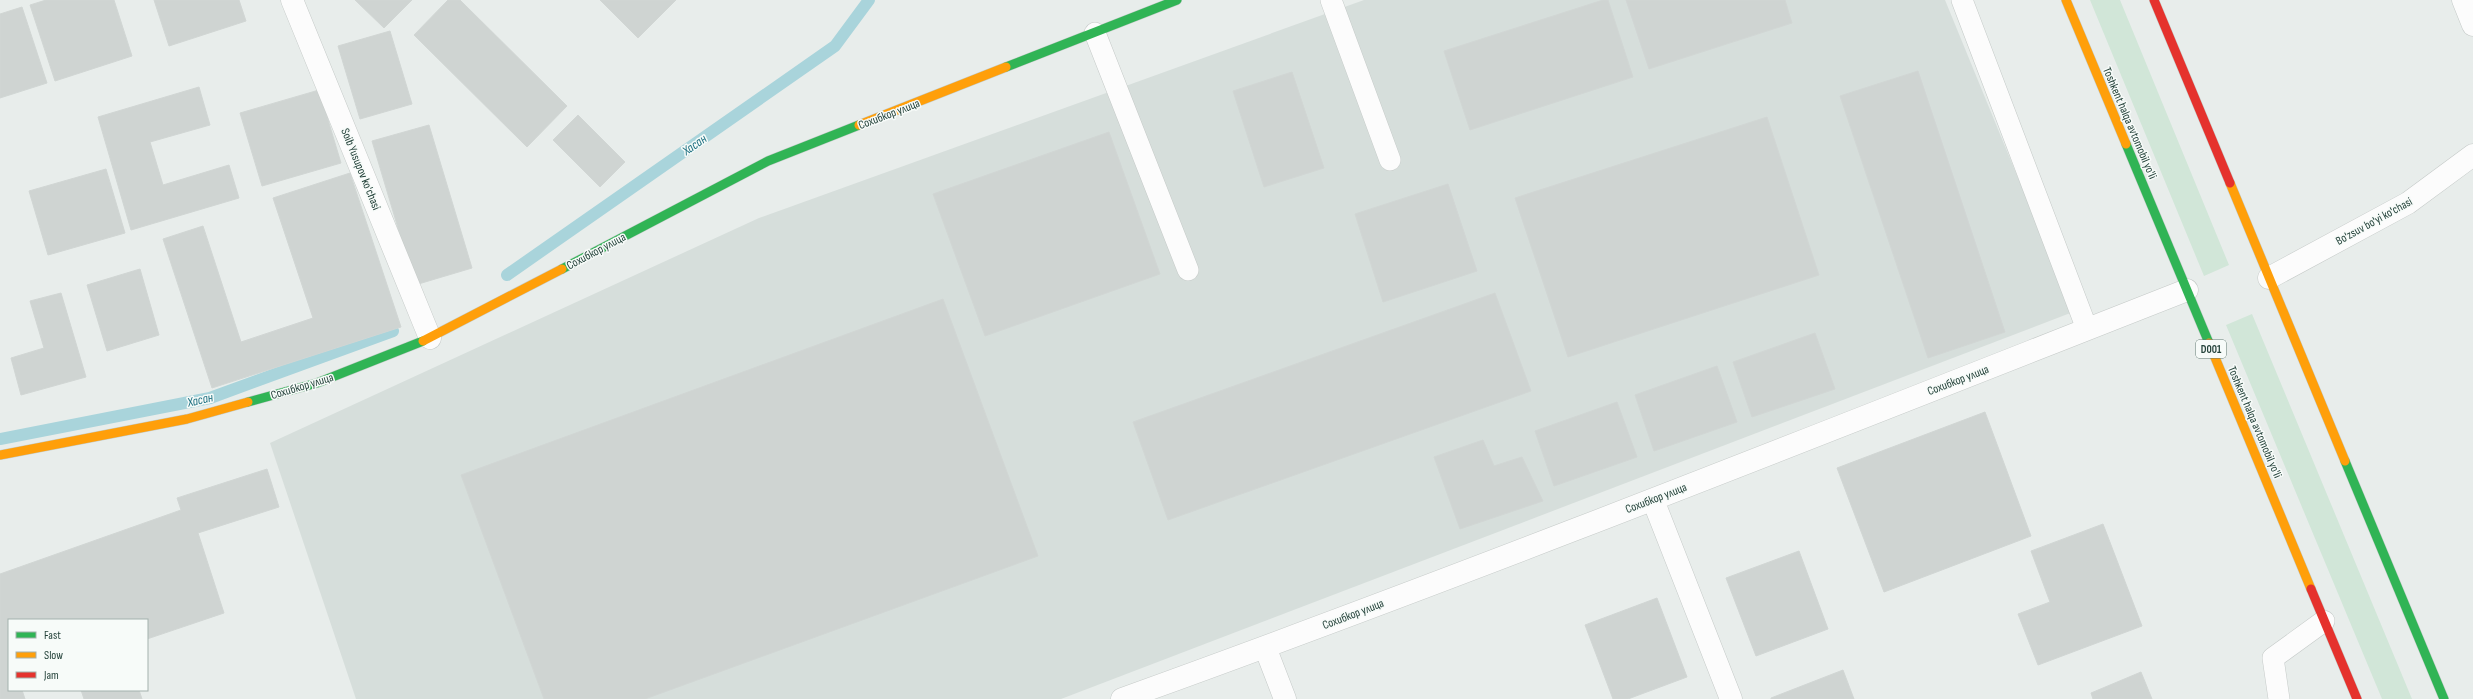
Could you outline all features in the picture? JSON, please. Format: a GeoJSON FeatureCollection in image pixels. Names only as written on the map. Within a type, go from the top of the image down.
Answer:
{"type":"FeatureCollection","features":[{"type":"Feature","properties":{"kind":"main road","name":"Сохибкор улица"},"geometry":{"type":"LineString","coordinates":[[0,455],[187,419],[318,383],[430,338],[768,161],[1178,0]]}},
{"type":"Feature","properties":{"kind":"main road","name":"Toshkent halqa avtomobil yo'li"},"geometry":{"type":"LineString","coordinates":[[2066,0],[2356,699]]}},
{"type":"Feature","properties":{"kind":"main road"},"geometry":{"type":"LineString","coordinates":[[2154,0],[2444,699]]}},
{"type":"Feature","properties":{"kind":"street","name":"Soib Yusupov ko'chasi"},"geometry":{"type":"LineString","coordinates":[[292,0],[430,338]]}},
{"type":"Feature","properties":{"kind":"street"},"geometry":{"type":"LineString","coordinates":[[2463,0],[2473,25]]}},
{"type":"Feature","properties":{"kind":"street","name":"Bo'zsuv bo'yi ko'chasi"},"geometry":{"type":"LineString","coordinates":[[2269,278],[2408,203],[2473,155]]}},
{"type":"Feature","properties":{"kind":"street","name":"Сохибкор улица"},"geometry":{"type":"LineString","coordinates":[[1122,699],[1265,647],[1652,500],[2187,290]]}},
{"type":"Feature","properties":{"kind":"street"},"geometry":{"type":"LineString","coordinates":[[1652,500],[1731,699]]}},
{"type":"Feature","properties":{"kind":"street"},"geometry":{"type":"LineString","coordinates":[[1265,647],[1285,699]]}},
{"type":"Feature","properties":{"kind":"lane"},"geometry":{"type":"LineString","coordinates":[[1331,0],[1390,160]]}},
{"type":"Feature","properties":{"kind":"lane"},"geometry":{"type":"LineString","coordinates":[[1962,0],[2087,329]]}},
{"type":"Feature","properties":{"kind":"lane"},"geometry":{"type":"LineString","coordinates":[[1095,33],[1188,270]]}},
{"type":"Feature","properties":{"kind":"lane"},"geometry":{"type":"LineString","coordinates":[[2279,699],[2273,658],[2324,621]]}},
{"type":"Feature","properties":{"kind":"shaded area"},"geometry":{"type":"Polygon","coordinates":[[[1364,0],[1945,0],[2073,312],[1061,699],[356,699],[270,443],[759,218],[1364,0]]]}},
{"type":"Feature","properties":{"kind":"green space"},"geometry":{"type":"Polygon","coordinates":[[[2090,0],[2120,0],[2229,265],[2204,276],[2090,0]]]}},
{"type":"Feature","properties":{"kind":"green space"},"geometry":{"type":"Polygon","coordinates":[[[2252,314],[2412,699],[2382,699],[2226,325],[2252,314]]]}},
{"type":"Feature","properties":{"kind":"building"},"geometry":{"type":"Polygon","coordinates":[[[46,0],[114,0],[132,56],[55,81],[30,5],[46,0]]]}},
{"type":"Feature","properties":{"kind":"building"},"geometry":{"type":"Polygon","coordinates":[[[154,0],[239,0],[246,21],[169,46],[154,0]]]}},
{"type":"Feature","properties":{"kind":"building"},"geometry":{"type":"Polygon","coordinates":[[[355,0],[412,0],[384,28],[355,0]]]}},
{"type":"Feature","properties":{"kind":"building"},"geometry":{"type":"Polygon","coordinates":[[[448,0],[460,0],[567,106],[527,147],[414,35],[448,0]]]}},
{"type":"Feature","properties":{"kind":"building"},"geometry":{"type":"Polygon","coordinates":[[[600,0],[676,0],[638,38],[600,0]]]}},
{"type":"Feature","properties":{"kind":"building"},"geometry":{"type":"Polygon","coordinates":[[[1603,0],[1608,0],[1633,77],[1470,130],[1444,51],[1603,0]]]}},
{"type":"Feature","properties":{"kind":"building"},"geometry":{"type":"Polygon","coordinates":[[[1626,0],[1785,0],[1792,23],[1649,69],[1626,0]]]}},
{"type":"Feature","properties":{"kind":"building"},"geometry":{"type":"Polygon","coordinates":[[[22,7],[47,83],[0,98],[0,14],[22,7]]]}},
{"type":"Feature","properties":{"kind":"building"},"geometry":{"type":"Polygon","coordinates":[[[390,31],[412,104],[360,119],[338,46],[390,31]]]}},
{"type":"Feature","properties":{"kind":"building"},"geometry":{"type":"Polygon","coordinates":[[[1918,71],[2005,332],[1928,358],[1840,96],[1918,71]]]}},
{"type":"Feature","properties":{"kind":"building"},"geometry":{"type":"Polygon","coordinates":[[[1292,72],[1324,168],[1264,187],[1233,91],[1292,72]]]}},
{"type":"Feature","properties":{"kind":"building"},"geometry":{"type":"Polygon","coordinates":[[[199,87],[210,125],[150,142],[163,185],[229,165],[239,198],[131,230],[98,117],[199,87]]]}},
{"type":"Feature","properties":{"kind":"building"},"geometry":{"type":"Polygon","coordinates":[[[319,90],[341,163],[262,186],[240,113],[319,90]]]}},
{"type":"Feature","properties":{"kind":"building"},"geometry":{"type":"Polygon","coordinates":[[[578,115],[625,162],[600,187],[553,140],[578,115]]]}},
{"type":"Feature","properties":{"kind":"building"},"geometry":{"type":"Polygon","coordinates":[[[1767,117],[1819,275],[1568,357],[1515,198],[1767,117]]]}},
{"type":"Feature","properties":{"kind":"building"},"geometry":{"type":"Polygon","coordinates":[[[429,125],[472,268],[415,285],[372,141],[429,125]]]}},
{"type":"Feature","properties":{"kind":"building"},"geometry":{"type":"Polygon","coordinates":[[[1109,132],[1160,274],[985,336],[933,194],[1109,132]]]}},
{"type":"Feature","properties":{"kind":"building"},"geometry":{"type":"Polygon","coordinates":[[[106,169],[125,233],[48,255],[29,191],[106,169]]]}},
{"type":"Feature","properties":{"kind":"building"},"geometry":{"type":"Polygon","coordinates":[[[350,173],[401,327],[212,388],[163,239],[203,226],[241,342],[313,318],[273,198],[350,173]]]}},
{"type":"Feature","properties":{"kind":"building"},"geometry":{"type":"Polygon","coordinates":[[[1448,184],[1477,271],[1383,302],[1355,214],[1448,184]]]}},
{"type":"Feature","properties":{"kind":"building"},"geometry":{"type":"Polygon","coordinates":[[[140,269],[159,335],[107,351],[87,285],[140,269]]]}},
{"type":"Feature","properties":{"kind":"building"},"geometry":{"type":"Polygon","coordinates":[[[61,293],[86,377],[21,395],[11,358],[44,348],[30,301],[61,293]]]}},
{"type":"Feature","properties":{"kind":"building"},"geometry":{"type":"Polygon","coordinates":[[[1495,293],[1531,391],[1168,520],[1133,422],[1495,293]]]}},
{"type":"Feature","properties":{"kind":"building"},"geometry":{"type":"Polygon","coordinates":[[[943,299],[1038,556],[645,699],[544,699],[461,475],[943,299]]]}},
{"type":"Feature","properties":{"kind":"building"},"geometry":{"type":"Polygon","coordinates":[[[1815,333],[1835,389],[1752,417],[1733,362],[1815,333]]]}},
{"type":"Feature","properties":{"kind":"building"},"geometry":{"type":"Polygon","coordinates":[[[1717,366],[1737,422],[1654,451],[1635,395],[1717,366]]]}},
{"type":"Feature","properties":{"kind":"building"},"geometry":{"type":"Polygon","coordinates":[[[1617,402],[1637,457],[1554,486],[1535,431],[1617,402]]]}},
{"type":"Feature","properties":{"kind":"building"},"geometry":{"type":"Polygon","coordinates":[[[1985,412],[2031,536],[1884,592],[1837,468],[1985,412]]]}},
{"type":"Feature","properties":{"kind":"building"},"geometry":{"type":"Polygon","coordinates":[[[1483,440],[1494,466],[1522,457],[1543,501],[1460,529],[1434,457],[1483,440]]]}},
{"type":"Feature","properties":{"kind":"building"},"geometry":{"type":"Polygon","coordinates":[[[267,469],[279,507],[198,533],[224,613],[148,639],[148,619],[8,619],[8,691],[22,691],[25,699],[0,699],[0,574],[181,510],[177,498],[267,469]]]}},
{"type":"Feature","properties":{"kind":"building"},"geometry":{"type":"Polygon","coordinates":[[[2103,524],[2142,626],[2038,665],[2018,614],[2050,602],[2031,551],[2103,524]]]}},
{"type":"Feature","properties":{"kind":"building"},"geometry":{"type":"Polygon","coordinates":[[[1799,551],[1828,629],[1756,656],[1726,578],[1799,551]]]}},
{"type":"Feature","properties":{"kind":"building"},"geometry":{"type":"Polygon","coordinates":[[[1657,598],[1687,677],[1628,699],[1613,699],[1585,625],[1657,598]]]}},
{"type":"Feature","properties":{"kind":"building"},"geometry":{"type":"Polygon","coordinates":[[[1843,670],[1854,699],[1771,699],[1771,698],[1843,670]]]}},
{"type":"Feature","properties":{"kind":"building"},"geometry":{"type":"Polygon","coordinates":[[[2141,672],[2152,699],[2093,699],[2091,693],[2141,672]]]}},
{"type":"Feature","properties":{"kind":"building"},"geometry":{"type":"Polygon","coordinates":[[[81,691],[139,691],[142,699],[84,699],[81,691]]]}},
{"type":"Feature","properties":{"kind":"waterway","name":"Хасан"},"geometry":{"type":"LineString","coordinates":[[507,275],[835,46],[869,0]]}},
{"type":"Feature","properties":{"kind":"waterway","name":"Хасан"},"geometry":{"type":"LineString","coordinates":[[0,439],[210,398],[393,331]]}},
{"type":"Feature","properties":{"kind":"traffic: fast"},"geometry":{"type":"LineString","coordinates":[[1006,67],[1177,0]]}},
{"type":"Feature","properties":{"kind":"traffic: fast"},"geometry":{"type":"LineString","coordinates":[[562,269],[768,161],[859,125]]}},
{"type":"Feature","properties":{"kind":"traffic: fast"},"geometry":{"type":"LineString","coordinates":[[2126,144],[2209,343]]}},
{"type":"Feature","properties":{"kind":"traffic: fast"},"geometry":{"type":"LineString","coordinates":[[248,402],[317,383],[423,341]]}},
{"type":"Feature","properties":{"kind":"traffic: fast"},"geometry":{"type":"LineString","coordinates":[[2345,461],[2444,699]]}},
{"type":"Feature","properties":{"kind":"traffic: slow"},"geometry":{"type":"LineString","coordinates":[[2066,0],[2126,144]]}},
{"type":"Feature","properties":{"kind":"traffic: slow"},"geometry":{"type":"LineString","coordinates":[[859,125],[1006,67]]}},
{"type":"Feature","properties":{"kind":"traffic: slow"},"geometry":{"type":"LineString","coordinates":[[2230,183],[2345,461]]}},
{"type":"Feature","properties":{"kind":"traffic: slow"},"geometry":{"type":"LineString","coordinates":[[423,341],[562,269]]}},
{"type":"Feature","properties":{"kind":"traffic: slow"},"geometry":{"type":"LineString","coordinates":[[2209,343],[2311,589]]}},
{"type":"Feature","properties":{"kind":"traffic: slow"},"geometry":{"type":"LineString","coordinates":[[0,455],[187,419],[248,402]]}},
{"type":"Feature","properties":{"kind":"traffic: jam"},"geometry":{"type":"LineString","coordinates":[[2154,0],[2230,183]]}},
{"type":"Feature","properties":{"kind":"traffic: jam"},"geometry":{"type":"LineString","coordinates":[[2311,589],[2357,699]]}}]}
